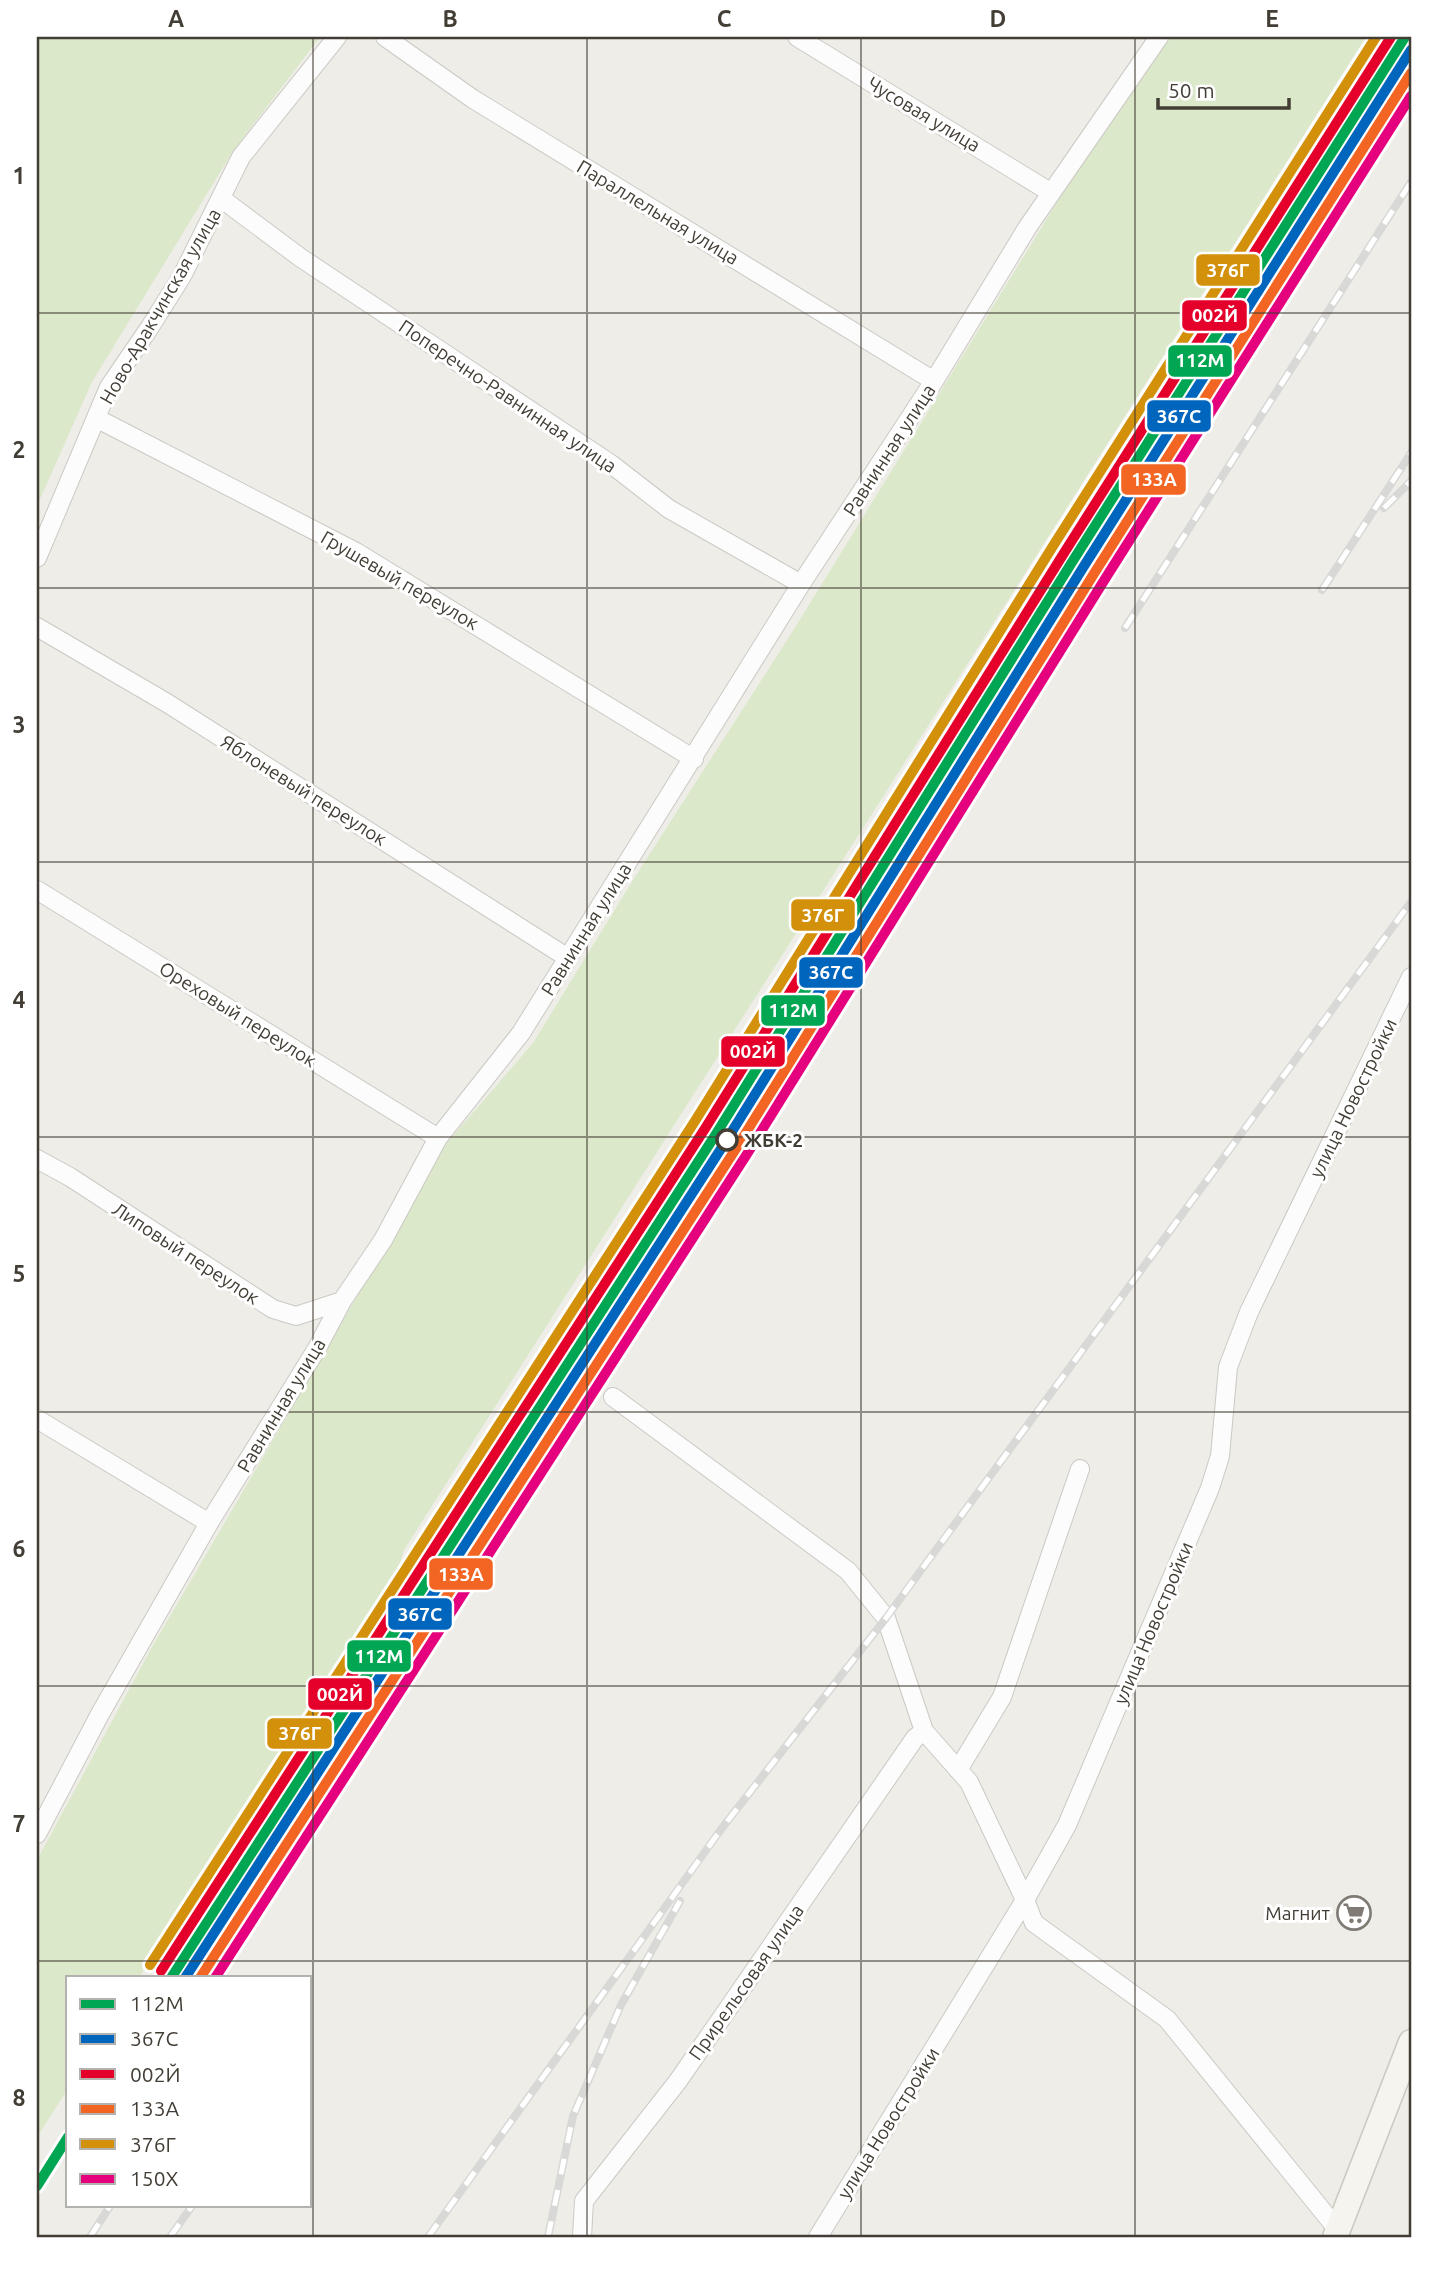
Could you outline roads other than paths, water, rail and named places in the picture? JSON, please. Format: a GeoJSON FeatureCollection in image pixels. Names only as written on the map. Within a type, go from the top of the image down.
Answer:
{"type":"FeatureCollection","features":[{"type":"Feature","properties":{"kind":"main road"},"geometry":{"type":"LineString","coordinates":[[1336,2234],[1411,2042]]}},
{"type":"Feature","properties":{"kind":"street","name":"Ново-Аракчинская улица"},"geometry":{"type":"LineString","coordinates":[[37,558],[108,387],[182,275],[241,157],[337,37]]}},
{"type":"Feature","properties":{"kind":"street","name":"Параллельная улица"},"geometry":{"type":"LineString","coordinates":[[385,37],[485,106],[934,381]]}},
{"type":"Feature","properties":{"kind":"street","name":"Чусовая улица"},"geometry":{"type":"LineString","coordinates":[[797,37],[1051,192]]}},
{"type":"Feature","properties":{"kind":"street","name":"Равнинная улица"},"geometry":{"type":"LineString","coordinates":[[37,1834],[100,1714],[209,1523],[316,1350],[342,1301],[383,1240],[438,1138],[521,1033],[1051,192],[1158,37]]}},
{"type":"Feature","properties":{"kind":"street","name":"Поперечно-Равнинная улица"},"geometry":{"type":"LineString","coordinates":[[222,199],[301,258],[611,464],[669,509],[802,584]]}},
{"type":"Feature","properties":{"kind":"street","name":"Грушевый переулок"},"geometry":{"type":"LineString","coordinates":[[96,418],[356,552],[694,759]]}},
{"type":"Feature","properties":{"kind":"street","name":"Яблоневый переулок"},"geometry":{"type":"LineString","coordinates":[[37,626],[167,703],[568,958]]}},
{"type":"Feature","properties":{"kind":"street","name":"Ореховый переулок"},"geometry":{"type":"LineString","coordinates":[[37,890],[438,1138]]}},
{"type":"Feature","properties":{"kind":"street","name":"улица Новостройки"},"geometry":{"type":"LineString","coordinates":[[818,2237],[1025,1900],[1067,1825],[1210,1488],[1220,1456],[1228,1367],[1249,1312],[1411,977]]}},
{"type":"Feature","properties":{"kind":"street","name":"Липовый переулок"},"geometry":{"type":"LineString","coordinates":[[37,1159],[70,1177],[273,1309],[296,1316],[342,1301]]}},
{"type":"Feature","properties":{"kind":"street"},"geometry":{"type":"LineString","coordinates":[[613,1397],[848,1571],[886,1618],[924,1731],[969,1782],[1034,1923],[1167,2019],[1336,2234]]}},
{"type":"Feature","properties":{"kind":"street"},"geometry":{"type":"LineString","coordinates":[[37,1419],[209,1523]]}},
{"type":"Feature","properties":{"kind":"street"},"geometry":{"type":"LineString","coordinates":[[958,1769],[1002,1697],[1080,1469]]}},
{"type":"Feature","properties":{"kind":"street","name":"Прирельсовая улица"},"geometry":{"type":"LineString","coordinates":[[582,2237],[584,2201],[678,2081],[915,1738],[924,1731]]}},
{"type":"Feature","properties":{"kind":"railway"},"geometry":{"type":"LineString","coordinates":[[1125,628],[1411,182]]}},
{"type":"Feature","properties":{"kind":"railway"},"geometry":{"type":"LineString","coordinates":[[1322,590],[1411,453]]}},
{"type":"Feature","properties":{"kind":"railway"},"geometry":{"type":"LineString","coordinates":[[1384,508],[1411,481]]}},
{"type":"Feature","properties":{"kind":"railway"},"geometry":{"type":"LineString","coordinates":[[428,2237],[722,1828],[886,1618],[1411,902]]}},
{"type":"Feature","properties":{"kind":"railway"},"geometry":{"type":"LineString","coordinates":[[548,2237],[573,2116],[621,2005],[680,1901]]}},
{"type":"Feature","properties":{"kind":"railway"},"geometry":{"type":"LineString","coordinates":[[90,2237],[109,2208]]}},
{"type":"Feature","properties":{"kind":"railway"},"geometry":{"type":"LineString","coordinates":[[170,2237],[191,2208]]}},
{"type":"Feature","properties":{"kind":"place","name":"ЖБК-2"},"geometry":{"type":"Point","coordinates":[727,1140]}},
{"type":"Feature","properties":{"kind":"place","name":"Магнит"},"geometry":{"type":"Point","coordinates":[1354,1913]}}]}
